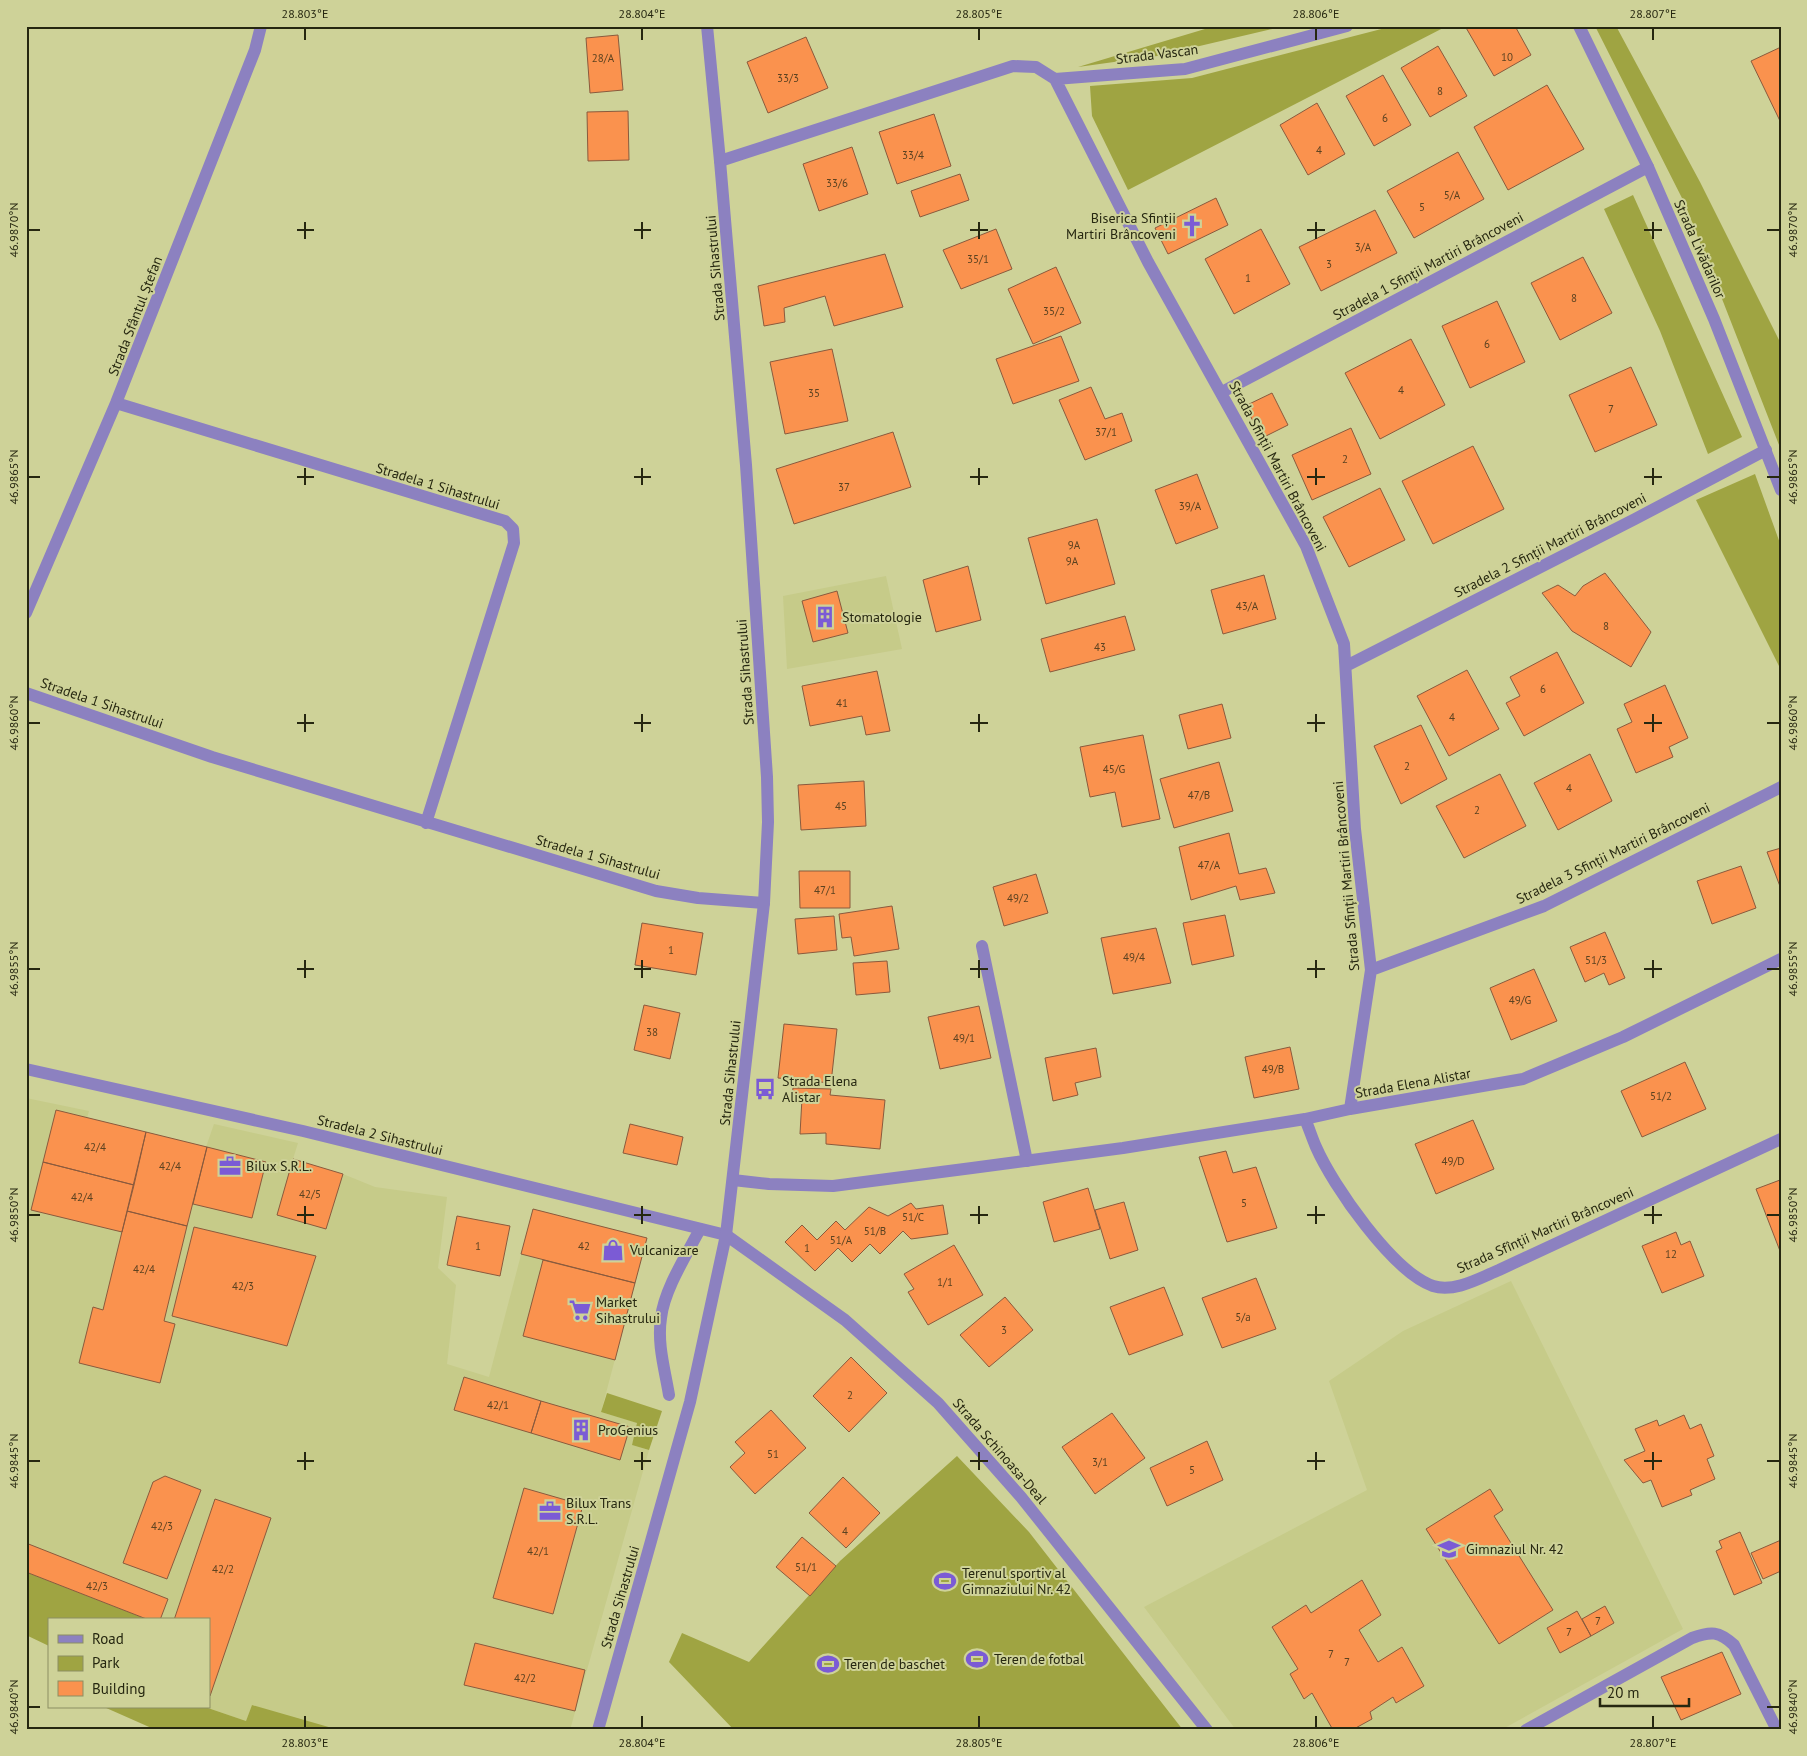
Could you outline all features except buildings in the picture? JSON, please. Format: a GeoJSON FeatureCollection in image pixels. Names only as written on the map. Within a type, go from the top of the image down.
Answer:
{"type":"FeatureCollection","features":[{"type":"Feature","properties":{"kind":"street","name":"Strada Sfântul Ștefan"},"geometry":{"type":"LineString","coordinates":[[26,613],[116,403],[255,50],[261,26]]}},
{"type":"Feature","properties":{"kind":"street","name":"Strada Sihastrului"},"geometry":{"type":"LineString","coordinates":[[598,1730],[690,1402],[726,1235],[764,904],[768,822],[767,777],[747,475],[707,26]]}},
{"type":"Feature","properties":{"kind":"street","name":"Strada Vascan"},"geometry":{"type":"LineString","coordinates":[[1055,79],[1185,68],[1347,26]]}},
{"type":"Feature","properties":{"kind":"street","name":"Strada Livădarilor"},"geometry":{"type":"LineString","coordinates":[[1579,26],[1648,167],[1714,319],[1781,490]]}},
{"type":"Feature","properties":{"kind":"street"},"geometry":{"type":"LineString","coordinates":[[720,161],[1013,66],[1036,67],[1055,79]]}},
{"type":"Feature","properties":{"kind":"street","name":"Strada Sfinții Martiri Brâncoveni"},"geometry":{"type":"LineString","coordinates":[[1055,79],[1148,262],[1306,546],[1344,644],[1355,829],[1371,970],[1350,1109]]}},
{"type":"Feature","properties":{"kind":"street","name":"Stradela 1 Sfinții Martiri Brâncoveni"},"geometry":{"type":"LineString","coordinates":[[1222,392],[1648,167]]}},
{"type":"Feature","properties":{"kind":"street","name":"Stradela 1 Sihastrului"},"geometry":{"type":"LineString","coordinates":[[116,403],[505,521],[513,529],[514,543],[426,823]]}},
{"type":"Feature","properties":{"kind":"street","name":"Stradela 2 Sfinții Martiri Brâncoveni"},"geometry":{"type":"LineString","coordinates":[[1346,666],[1766,450]]}},
{"type":"Feature","properties":{"kind":"street","name":"Stradela 1 Sihastrului"},"geometry":{"type":"LineString","coordinates":[[26,693],[212,757],[656,891],[698,898],[764,904]]}},
{"type":"Feature","properties":{"kind":"street","name":"Stradela 3 Sfinții Martiri Brâncoveni"},"geometry":{"type":"LineString","coordinates":[[1371,970],[1544,906],[1781,788]]}},
{"type":"Feature","properties":{"kind":"street"},"geometry":{"type":"LineString","coordinates":[[733,1180],[769,1184],[833,1186],[1027,1161],[982,946]]}},
{"type":"Feature","properties":{"kind":"street","name":"Strada Elena Alistar"},"geometry":{"type":"LineString","coordinates":[[1027,1161],[1305,1119],[1350,1109],[1523,1079],[1623,1037],[1781,959]]}},
{"type":"Feature","properties":{"kind":"street","name":"Stradela 2 Sihastrului"},"geometry":{"type":"LineString","coordinates":[[26,1068],[303,1131],[726,1235]]}},
{"type":"Feature","properties":{"kind":"street","name":"Strada Sfînții Martiri Brâncoveni"},"geometry":{"type":"LineString","coordinates":[[1305,1119],[1316,1148],[1338,1187],[1380,1244],[1411,1273],[1434,1286],[1460,1286],[1499,1270],[1781,1139]]}},
{"type":"Feature","properties":{"kind":"street"},"geometry":{"type":"LineString","coordinates":[[669,1395],[660,1348],[660,1317],[672,1282],[700,1229]]}},
{"type":"Feature","properties":{"kind":"street","name":"Strada Schinoasa-Deal"},"geometry":{"type":"LineString","coordinates":[[726,1235],[845,1320],[938,1403],[1021,1497],[1207,1730]]}},
{"type":"Feature","properties":{"kind":"street"},"geometry":{"type":"LineString","coordinates":[[1526,1730],[1692,1638],[1708,1632],[1724,1636],[1734,1645],[1777,1730]]}},
{"type":"Feature","properties":{"kind":"shaded area"},"geometry":{"type":"Polygon","coordinates":[[[886,576],[902,649],[787,669],[783,596],[886,576]]]}},
{"type":"Feature","properties":{"kind":"shaded area"},"geometry":{"type":"Polygon","coordinates":[[[26,1098],[89,1111],[87,1118],[206,1147],[214,1124],[298,1143],[293,1159],[326,1228],[343,1174],[375,1187],[447,1197],[438,1268],[456,1285],[447,1364],[489,1377],[533,1209],[647,1238],[601,1412],[638,1423],[632,1445],[649,1450],[570,1730],[331,1730],[252,1705],[246,1721],[208,1708],[210,1708],[210,1618],[144,1618],[26,1572],[26,1098]]]}},
{"type":"Feature","properties":{"kind":"shaded area","name":"Gimnaziul Nr. 42"},"geometry":{"type":"Polygon","coordinates":[[[1511,1281],[1683,1629],[1501,1730],[1236,1730],[1144,1607],[1367,1490],[1329,1381],[1403,1331],[1511,1281]]]}},
{"type":"Feature","properties":{"kind":"green space"},"geometry":{"type":"Polygon","coordinates":[[[1215,26],[1285,26],[1157,56],[1078,67],[1215,26]]]}},
{"type":"Feature","properties":{"kind":"green space"},"geometry":{"type":"Polygon","coordinates":[[[1393,26],[1447,26],[1128,190],[1092,116],[1090,86],[1192,78],[1393,26]]]}},
{"type":"Feature","properties":{"kind":"green space"},"geometry":{"type":"Polygon","coordinates":[[[1595,26],[1616,26],[1700,182],[1781,344],[1781,450],[1685,204],[1595,26]]]}},
{"type":"Feature","properties":{"kind":"green space"},"geometry":{"type":"Polygon","coordinates":[[[1633,195],[1742,437],[1708,454],[1660,331],[1604,209],[1633,195]]]}},
{"type":"Feature","properties":{"kind":"green space"},"geometry":{"type":"Polygon","coordinates":[[[1755,474],[1781,546],[1781,670],[1696,500],[1755,474]]]}},
{"type":"Feature","properties":{"kind":"green space"},"geometry":{"type":"Polygon","coordinates":[[[607,1393],[662,1411],[649,1450],[632,1445],[637,1423],[601,1412],[607,1393]]]}},
{"type":"Feature","properties":{"kind":"green space","name":"Terenul sportiv al Gimnaziului Nr. 42"},"geometry":{"type":"Polygon","coordinates":[[[957,1456],[1029,1532],[1183,1730],[734,1730],[669,1662],[682,1633],[749,1662],[840,1561],[957,1456]]]}},
{"type":"Feature","properties":{"kind":"green space"},"geometry":{"type":"Polygon","coordinates":[[[26,1572],[144,1618],[48,1618],[48,1646],[26,1635],[26,1572]]]}},
{"type":"Feature","properties":{"kind":"green space"},"geometry":{"type":"Polygon","coordinates":[[[252,1705],[339,1730],[156,1730],[106,1708],[208,1708],[246,1721],[252,1705]]]}},
{"type":"Feature","properties":{"kind":"place","name":"Biserica Sfinții Martiri Brâncoveni"},"geometry":{"type":"Point","coordinates":[1192,226]}},
{"type":"Feature","properties":{"kind":"place","name":"Stomatologie"},"geometry":{"type":"Point","coordinates":[825,617]}},
{"type":"Feature","properties":{"kind":"place","name":"Strada Elena Alistar"},"geometry":{"type":"Point","coordinates":[765,1089]}},
{"type":"Feature","properties":{"kind":"place","name":"Bilux S.R.L."},"geometry":{"type":"Point","coordinates":[230,1166]}},
{"type":"Feature","properties":{"kind":"place","name":"Vulcanizare"},"geometry":{"type":"Point","coordinates":[613,1250]}},
{"type":"Feature","properties":{"kind":"place","name":"Market Sihastrului"},"geometry":{"type":"Point","coordinates":[580,1310]}},
{"type":"Feature","properties":{"kind":"place","name":"ProGenius"},"geometry":{"type":"Point","coordinates":[581,1430]}},
{"type":"Feature","properties":{"kind":"place","name":"Bilux Trans S.R.L."},"geometry":{"type":"Point","coordinates":[550,1511]}},
{"type":"Feature","properties":{"kind":"place","name":"Gimnaziul Nr. 42"},"geometry":{"type":"Point","coordinates":[1449,1549]}},
{"type":"Feature","properties":{"kind":"place","name":"Terenul sportiv al Gimnaziului Nr. 42"},"geometry":{"type":"Point","coordinates":[945,1581]}},
{"type":"Feature","properties":{"kind":"place","name":"Teren de fotbal"},"geometry":{"type":"Point","coordinates":[977,1659]}},
{"type":"Feature","properties":{"kind":"place","name":"Teren de baschet"},"geometry":{"type":"Point","coordinates":[828,1664]}}]}
